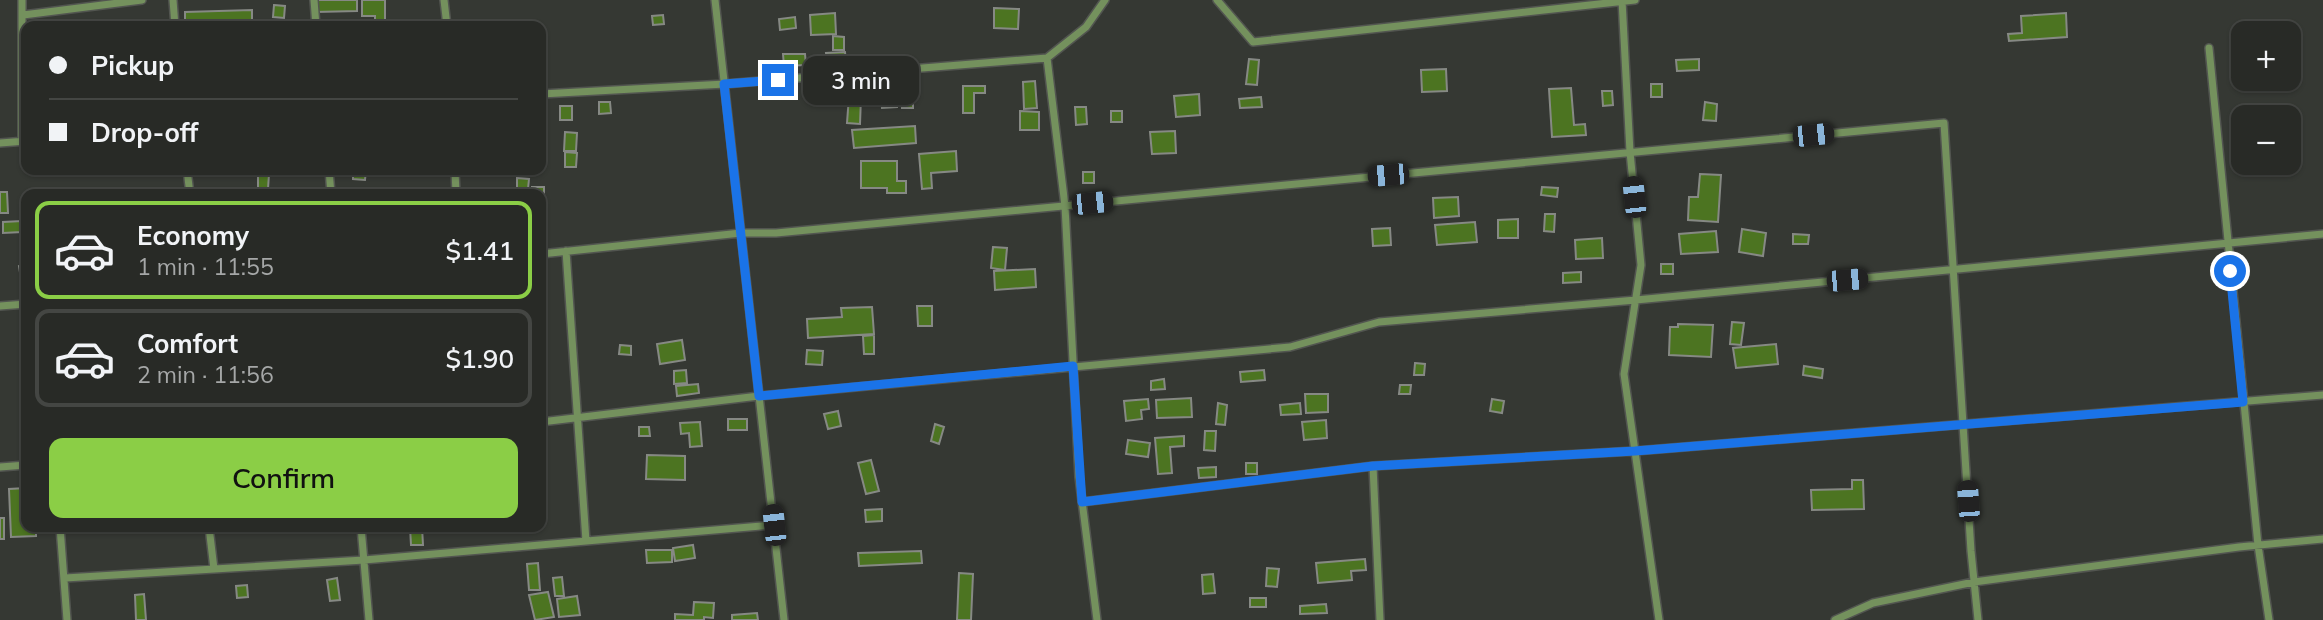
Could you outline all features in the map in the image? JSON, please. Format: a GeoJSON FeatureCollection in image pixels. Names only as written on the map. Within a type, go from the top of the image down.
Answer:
{"type":"FeatureCollection","features":[{"type":"Feature","properties":{"kind":"street"},"geometry":{"type":"LineString","coordinates":[[22,0],[23,21]]}},
{"type":"Feature","properties":{"kind":"street"},"geometry":{"type":"LineString","coordinates":[[23,15],[142,0]]}},
{"type":"Feature","properties":{"kind":"street"},"geometry":{"type":"LineString","coordinates":[[173,0],[175,21]]}},
{"type":"Feature","properties":{"kind":"street"},"geometry":{"type":"LineString","coordinates":[[314,0],[316,21]]}},
{"type":"Feature","properties":{"kind":"street"},"geometry":{"type":"LineString","coordinates":[[444,0],[446,21]]}},
{"type":"Feature","properties":{"kind":"street"},"geometry":{"type":"LineString","coordinates":[[715,0],[784,620]]}},
{"type":"Feature","properties":{"kind":"street"},"geometry":{"type":"LineString","coordinates":[[546,94],[724,84],[1047,58],[1086,27],[1105,0]]}},
{"type":"Feature","properties":{"kind":"street"},"geometry":{"type":"LineString","coordinates":[[1217,0],[1253,42],[1635,0]]}},
{"type":"Feature","properties":{"kind":"street"},"geometry":{"type":"LineString","coordinates":[[1622,1],[1630,152],[1642,265],[1624,374],[1659,620]]}},
{"type":"Feature","properties":{"kind":"street"},"geometry":{"type":"LineString","coordinates":[[2209,48],[2243,402],[2269,620]]}},
{"type":"Feature","properties":{"kind":"street"},"geometry":{"type":"LineString","coordinates":[[1047,58],[1065,206],[1082,502],[1097,620]]}},
{"type":"Feature","properties":{"kind":"street"},"geometry":{"type":"LineString","coordinates":[[546,253],[1944,122],[1978,620]]}},
{"type":"Feature","properties":{"kind":"street"},"geometry":{"type":"LineString","coordinates":[[0,143],[21,141]]}},
{"type":"Feature","properties":{"kind":"street"},"geometry":{"type":"LineString","coordinates":[[546,421],[759,396],[1290,348],[1379,322],[2323,234]]}},
{"type":"Feature","properties":{"kind":"street"},"geometry":{"type":"LineString","coordinates":[[566,251],[586,541]]}},
{"type":"Feature","properties":{"kind":"street"},"geometry":{"type":"LineString","coordinates":[[0,306],[21,304]]}},
{"type":"Feature","properties":{"kind":"street"},"geometry":{"type":"LineString","coordinates":[[1082,502],[1373,466],[1635,451],[2323,395]]}},
{"type":"Feature","properties":{"kind":"street"},"geometry":{"type":"LineString","coordinates":[[0,467],[21,465]]}},
{"type":"Feature","properties":{"kind":"street"},"geometry":{"type":"LineString","coordinates":[[1373,466],[1380,620]]}},
{"type":"Feature","properties":{"kind":"street"},"geometry":{"type":"LineString","coordinates":[[65,578],[364,560],[774,525]]}},
{"type":"Feature","properties":{"kind":"street"},"geometry":{"type":"LineString","coordinates":[[60,532],[67,620]]}},
{"type":"Feature","properties":{"kind":"street"},"geometry":{"type":"LineString","coordinates":[[210,532],[215,569]]}},
{"type":"Feature","properties":{"kind":"street"},"geometry":{"type":"LineString","coordinates":[[361,532],[369,620]]}},
{"type":"Feature","properties":{"kind":"street"},"geometry":{"type":"LineString","coordinates":[[1835,620],[1873,603],[1974,582],[2323,539]]}},
{"type":"Feature","properties":{"kind":"building"},"geometry":{"type":"Polygon","coordinates":[[[316,0],[357,0],[357,11],[316,12],[316,0]]]}},
{"type":"Feature","properties":{"kind":"building"},"geometry":{"type":"Polygon","coordinates":[[[362,0],[385,0],[385,21],[375,21],[375,16],[362,16],[362,0]]]}},
{"type":"Feature","properties":{"kind":"building"},"geometry":{"type":"Polygon","coordinates":[[[274,5],[285,6],[284,18],[273,17],[274,5]]]}},
{"type":"Feature","properties":{"kind":"building"},"geometry":{"type":"Polygon","coordinates":[[[994,8],[1019,9],[1018,29],[994,28],[994,8]]]}},
{"type":"Feature","properties":{"kind":"building"},"geometry":{"type":"Polygon","coordinates":[[[252,10],[252,20],[185,21],[185,12],[252,10]]]}},
{"type":"Feature","properties":{"kind":"building"},"geometry":{"type":"Polygon","coordinates":[[[835,13],[836,34],[811,35],[810,15],[835,13]]]}},
{"type":"Feature","properties":{"kind":"building"},"geometry":{"type":"Polygon","coordinates":[[[2066,13],[2067,37],[2009,41],[2008,34],[2022,33],[2021,16],[2066,13]]]}},
{"type":"Feature","properties":{"kind":"building"},"geometry":{"type":"Polygon","coordinates":[[[663,15],[664,24],[653,25],[652,16],[663,15]]]}},
{"type":"Feature","properties":{"kind":"building"},"geometry":{"type":"Polygon","coordinates":[[[795,17],[796,28],[780,30],[779,19],[795,17]]]}},
{"type":"Feature","properties":{"kind":"building"},"geometry":{"type":"Polygon","coordinates":[[[833,36],[844,37],[844,50],[833,50],[833,36]]]}},
{"type":"Feature","properties":{"kind":"building"},"geometry":{"type":"Polygon","coordinates":[[[845,52],[846,61],[827,62],[826,53],[845,52]]]}},
{"type":"Feature","properties":{"kind":"building"},"geometry":{"type":"Polygon","coordinates":[[[783,54],[805,54],[806,65],[784,66],[783,54]]]}},
{"type":"Feature","properties":{"kind":"building"},"geometry":{"type":"Polygon","coordinates":[[[1249,59],[1259,60],[1257,85],[1246,84],[1249,59]]]}},
{"type":"Feature","properties":{"kind":"building"},"geometry":{"type":"Polygon","coordinates":[[[1699,59],[1699,70],[1677,71],[1676,60],[1699,59]]]}},
{"type":"Feature","properties":{"kind":"building"},"geometry":{"type":"Polygon","coordinates":[[[1446,69],[1447,91],[1422,92],[1421,70],[1446,69]]]}},
{"type":"Feature","properties":{"kind":"building"},"geometry":{"type":"Polygon","coordinates":[[[1035,81],[1037,108],[1024,109],[1023,82],[1035,81]]]}},
{"type":"Feature","properties":{"kind":"building"},"geometry":{"type":"Polygon","coordinates":[[[1651,84],[1662,84],[1662,97],[1651,97],[1651,84]]]}},
{"type":"Feature","properties":{"kind":"building"},"geometry":{"type":"Polygon","coordinates":[[[963,86],[985,86],[985,93],[974,93],[974,113],[963,113],[963,86]]]}},
{"type":"Feature","properties":{"kind":"building"},"geometry":{"type":"Polygon","coordinates":[[[1571,88],[1574,125],[1585,124],[1586,135],[1552,137],[1549,89],[1571,88]]]}},
{"type":"Feature","properties":{"kind":"building"},"geometry":{"type":"Polygon","coordinates":[[[1602,91],[1612,91],[1613,105],[1603,106],[1602,91]]]}},
{"type":"Feature","properties":{"kind":"building"},"geometry":{"type":"Polygon","coordinates":[[[901,92],[913,92],[913,108],[902,108],[901,92]]]}},
{"type":"Feature","properties":{"kind":"building"},"geometry":{"type":"Polygon","coordinates":[[[897,93],[897,107],[882,108],[881,94],[897,93]]]}},
{"type":"Feature","properties":{"kind":"building"},"geometry":{"type":"Polygon","coordinates":[[[1199,94],[1200,115],[1176,117],[1174,96],[1199,94]]]}},
{"type":"Feature","properties":{"kind":"building"},"geometry":{"type":"Polygon","coordinates":[[[849,96],[861,97],[860,124],[847,123],[849,96]]]}},
{"type":"Feature","properties":{"kind":"building"},"geometry":{"type":"Polygon","coordinates":[[[1261,97],[1262,107],[1240,108],[1239,99],[1261,97]]]}},
{"type":"Feature","properties":{"kind":"building"},"geometry":{"type":"Polygon","coordinates":[[[599,102],[610,102],[611,113],[599,114],[599,102]]]}},
{"type":"Feature","properties":{"kind":"building"},"geometry":{"type":"Polygon","coordinates":[[[1705,102],[1717,104],[1716,121],[1703,120],[1705,102]]]}},
{"type":"Feature","properties":{"kind":"building"},"geometry":{"type":"Polygon","coordinates":[[[560,106],[572,106],[572,120],[560,120],[560,106]]]}},
{"type":"Feature","properties":{"kind":"building"},"geometry":{"type":"Polygon","coordinates":[[[1075,107],[1086,107],[1087,124],[1076,125],[1075,107]]]}},
{"type":"Feature","properties":{"kind":"building"},"geometry":{"type":"Polygon","coordinates":[[[1020,111],[1039,112],[1039,130],[1020,130],[1020,111]]]}},
{"type":"Feature","properties":{"kind":"building"},"geometry":{"type":"Polygon","coordinates":[[[1111,111],[1122,111],[1122,122],[1111,122],[1111,111]]]}},
{"type":"Feature","properties":{"kind":"building"},"geometry":{"type":"Polygon","coordinates":[[[915,126],[916,143],[854,148],[852,130],[915,126]]]}},
{"type":"Feature","properties":{"kind":"building"},"geometry":{"type":"Polygon","coordinates":[[[1175,131],[1176,153],[1152,154],[1150,132],[1175,131]]]}},
{"type":"Feature","properties":{"kind":"building"},"geometry":{"type":"Polygon","coordinates":[[[565,132],[577,133],[576,151],[564,151],[565,132]]]}},
{"type":"Feature","properties":{"kind":"building"},"geometry":{"type":"Polygon","coordinates":[[[956,151],[957,171],[931,173],[932,188],[922,189],[919,154],[956,151]]]}},
{"type":"Feature","properties":{"kind":"building"},"geometry":{"type":"Polygon","coordinates":[[[565,152],[577,153],[576,167],[565,167],[565,152]]]}},
{"type":"Feature","properties":{"kind":"building"},"geometry":{"type":"Polygon","coordinates":[[[861,161],[897,161],[897,181],[906,181],[906,193],[887,193],[887,188],[861,188],[861,161]]]}},
{"type":"Feature","properties":{"kind":"building"},"geometry":{"type":"Polygon","coordinates":[[[1083,172],[1094,172],[1094,183],[1083,183],[1083,172]]]}},
{"type":"Feature","properties":{"kind":"building"},"geometry":{"type":"Polygon","coordinates":[[[1700,174],[1721,175],[1718,222],[1688,220],[1689,197],[1698,197],[1700,174]]]}},
{"type":"Feature","properties":{"kind":"building"},"geometry":{"type":"Polygon","coordinates":[[[258,175],[269,175],[268,189],[258,188],[258,175]]]}},
{"type":"Feature","properties":{"kind":"building"},"geometry":{"type":"Polygon","coordinates":[[[353,175],[366,175],[365,180],[353,179],[353,175]]]}},
{"type":"Feature","properties":{"kind":"building"},"geometry":{"type":"Polygon","coordinates":[[[517,178],[529,179],[528,189],[517,189],[517,178]]]}},
{"type":"Feature","properties":{"kind":"building"},"geometry":{"type":"Polygon","coordinates":[[[1542,187],[1558,188],[1557,197],[1541,195],[1542,187]]]}},
{"type":"Feature","properties":{"kind":"building"},"geometry":{"type":"Polygon","coordinates":[[[0,192],[7,192],[8,213],[0,213],[0,192]]]}},
{"type":"Feature","properties":{"kind":"building"},"geometry":{"type":"Polygon","coordinates":[[[1458,197],[1459,216],[1434,218],[1433,198],[1458,197]]]}},
{"type":"Feature","properties":{"kind":"building"},"geometry":{"type":"Polygon","coordinates":[[[1545,214],[1555,214],[1554,232],[1544,231],[1545,214]]]}},
{"type":"Feature","properties":{"kind":"building"},"geometry":{"type":"Polygon","coordinates":[[[1518,219],[1518,238],[1498,238],[1498,220],[1518,219]]]}},
{"type":"Feature","properties":{"kind":"building"},"geometry":{"type":"Polygon","coordinates":[[[21,221],[21,232],[3,233],[3,222],[21,221]]]}},
{"type":"Feature","properties":{"kind":"building"},"geometry":{"type":"Polygon","coordinates":[[[1475,222],[1477,242],[1437,245],[1435,225],[1475,222]]]}},
{"type":"Feature","properties":{"kind":"building"},"geometry":{"type":"Polygon","coordinates":[[[1390,228],[1391,245],[1373,246],[1372,229],[1390,228]]]}},
{"type":"Feature","properties":{"kind":"building"},"geometry":{"type":"Polygon","coordinates":[[[1742,229],[1766,233],[1763,256],[1739,252],[1742,229]]]}},
{"type":"Feature","properties":{"kind":"building"},"geometry":{"type":"Polygon","coordinates":[[[1716,231],[1718,252],[1681,254],[1679,234],[1716,231]]]}},
{"type":"Feature","properties":{"kind":"building"},"geometry":{"type":"Polygon","coordinates":[[[1793,234],[1809,235],[1808,244],[1793,244],[1793,234]]]}},
{"type":"Feature","properties":{"kind":"building"},"geometry":{"type":"Polygon","coordinates":[[[1602,238],[1603,258],[1576,259],[1575,240],[1602,238]]]}},
{"type":"Feature","properties":{"kind":"building"},"geometry":{"type":"Polygon","coordinates":[[[993,247],[1007,248],[1005,270],[991,268],[993,247]]]}},
{"type":"Feature","properties":{"kind":"building"},"geometry":{"type":"Polygon","coordinates":[[[1661,264],[1673,264],[1673,274],[1661,274],[1661,264]]]}},
{"type":"Feature","properties":{"kind":"building"},"geometry":{"type":"Polygon","coordinates":[[[1035,269],[1036,287],[995,290],[994,271],[1035,269]]]}},
{"type":"Feature","properties":{"kind":"building"},"geometry":{"type":"Polygon","coordinates":[[[1581,272],[1581,282],[1563,283],[1563,273],[1581,272]]]}},
{"type":"Feature","properties":{"kind":"building"},"geometry":{"type":"Polygon","coordinates":[[[917,306],[932,306],[932,326],[918,326],[917,306]]]}},
{"type":"Feature","properties":{"kind":"building"},"geometry":{"type":"Polygon","coordinates":[[[872,307],[874,334],[808,338],[807,319],[842,317],[841,308],[872,307]]]}},
{"type":"Feature","properties":{"kind":"building"},"geometry":{"type":"Polygon","coordinates":[[[1732,322],[1744,323],[1741,345],[1730,344],[1732,322]]]}},
{"type":"Feature","properties":{"kind":"building"},"geometry":{"type":"Polygon","coordinates":[[[1678,324],[1713,325],[1711,357],[1669,355],[1670,327],[1678,327],[1678,324]]]}},
{"type":"Feature","properties":{"kind":"building"},"geometry":{"type":"Polygon","coordinates":[[[874,335],[874,354],[864,354],[863,336],[874,335]]]}},
{"type":"Feature","properties":{"kind":"building"},"geometry":{"type":"Polygon","coordinates":[[[682,340],[685,360],[660,364],[657,344],[682,340]]]}},
{"type":"Feature","properties":{"kind":"building"},"geometry":{"type":"Polygon","coordinates":[[[1776,344],[1778,364],[1736,368],[1733,348],[1776,344]]]}},
{"type":"Feature","properties":{"kind":"building"},"geometry":{"type":"Polygon","coordinates":[[[620,345],[631,346],[631,355],[619,354],[620,345]]]}},
{"type":"Feature","properties":{"kind":"building"},"geometry":{"type":"Polygon","coordinates":[[[807,350],[823,351],[822,365],[806,364],[807,350]]]}},
{"type":"Feature","properties":{"kind":"building"},"geometry":{"type":"Polygon","coordinates":[[[1415,363],[1425,364],[1424,375],[1414,375],[1415,363]]]}},
{"type":"Feature","properties":{"kind":"building"},"geometry":{"type":"Polygon","coordinates":[[[1804,366],[1823,369],[1822,378],[1803,375],[1804,366]]]}},
{"type":"Feature","properties":{"kind":"building"},"geometry":{"type":"Polygon","coordinates":[[[686,370],[687,383],[674,384],[674,371],[686,370]]]}},
{"type":"Feature","properties":{"kind":"building"},"geometry":{"type":"Polygon","coordinates":[[[1264,370],[1265,380],[1241,382],[1240,372],[1264,370]]]}},
{"type":"Feature","properties":{"kind":"building"},"geometry":{"type":"Polygon","coordinates":[[[1164,379],[1165,389],[1151,390],[1151,381],[1164,379]]]}},
{"type":"Feature","properties":{"kind":"building"},"geometry":{"type":"Polygon","coordinates":[[[698,384],[699,393],[677,396],[676,386],[698,384]]]}},
{"type":"Feature","properties":{"kind":"building"},"geometry":{"type":"Polygon","coordinates":[[[1400,385],[1411,385],[1410,394],[1399,394],[1400,385]]]}},
{"type":"Feature","properties":{"kind":"building"},"geometry":{"type":"Polygon","coordinates":[[[1305,394],[1328,394],[1328,412],[1306,413],[1305,394]]]}},
{"type":"Feature","properties":{"kind":"building"},"geometry":{"type":"Polygon","coordinates":[[[1191,398],[1192,417],[1157,418],[1156,400],[1191,398]]]}},
{"type":"Feature","properties":{"kind":"building"},"geometry":{"type":"Polygon","coordinates":[[[1148,399],[1149,409],[1141,410],[1142,419],[1126,421],[1124,401],[1148,399]]]}},
{"type":"Feature","properties":{"kind":"building"},"geometry":{"type":"Polygon","coordinates":[[[1492,399],[1504,401],[1502,413],[1490,411],[1492,399]]]}},
{"type":"Feature","properties":{"kind":"building"},"geometry":{"type":"Polygon","coordinates":[[[1218,403],[1227,405],[1225,425],[1216,424],[1218,403]]]}},
{"type":"Feature","properties":{"kind":"building"},"geometry":{"type":"Polygon","coordinates":[[[1300,403],[1301,414],[1281,415],[1280,405],[1300,403]]]}},
{"type":"Feature","properties":{"kind":"building"},"geometry":{"type":"Polygon","coordinates":[[[838,411],[841,426],[828,429],[824,414],[838,411]]]}},
{"type":"Feature","properties":{"kind":"building"},"geometry":{"type":"Polygon","coordinates":[[[728,419],[747,419],[747,430],[728,430],[728,419]]]}},
{"type":"Feature","properties":{"kind":"building"},"geometry":{"type":"Polygon","coordinates":[[[1326,420],[1327,438],[1304,440],[1302,422],[1326,420]]]}},
{"type":"Feature","properties":{"kind":"building"},"geometry":{"type":"Polygon","coordinates":[[[700,422],[702,446],[690,447],[689,433],[681,434],[680,423],[700,422]]]}},
{"type":"Feature","properties":{"kind":"building"},"geometry":{"type":"Polygon","coordinates":[[[935,424],[944,427],[939,444],[931,441],[935,424]]]}},
{"type":"Feature","properties":{"kind":"building"},"geometry":{"type":"Polygon","coordinates":[[[639,427],[649,427],[650,436],[639,436],[639,427]]]}},
{"type":"Feature","properties":{"kind":"building"},"geometry":{"type":"Polygon","coordinates":[[[1205,431],[1216,431],[1215,451],[1204,450],[1205,431]]]}},
{"type":"Feature","properties":{"kind":"building"},"geometry":{"type":"Polygon","coordinates":[[[1184,436],[1184,446],[1170,447],[1172,473],[1158,474],[1155,438],[1184,436]]]}},
{"type":"Feature","properties":{"kind":"building"},"geometry":{"type":"Polygon","coordinates":[[[1128,440],[1150,443],[1148,457],[1126,454],[1128,440]]]}},
{"type":"Feature","properties":{"kind":"building"},"geometry":{"type":"Polygon","coordinates":[[[647,455],[685,456],[685,480],[646,479],[647,455]]]}},
{"type":"Feature","properties":{"kind":"building"},"geometry":{"type":"Polygon","coordinates":[[[871,460],[879,491],[866,494],[858,463],[871,460]]]}},
{"type":"Feature","properties":{"kind":"building"},"geometry":{"type":"Polygon","coordinates":[[[1246,463],[1257,463],[1257,474],[1246,474],[1246,463]]]}},
{"type":"Feature","properties":{"kind":"building"},"geometry":{"type":"Polygon","coordinates":[[[1216,467],[1216,477],[1199,478],[1198,468],[1216,467]]]}},
{"type":"Feature","properties":{"kind":"building"},"geometry":{"type":"Polygon","coordinates":[[[1852,480],[1863,480],[1864,509],[1812,510],[1811,490],[1852,489],[1852,480]]]}},
{"type":"Feature","properties":{"kind":"building"},"geometry":{"type":"Polygon","coordinates":[[[21,488],[21,532],[36,532],[36,536],[11,537],[9,489],[21,488]]]}},
{"type":"Feature","properties":{"kind":"building"},"geometry":{"type":"Polygon","coordinates":[[[882,509],[882,521],[866,522],[865,510],[882,509]]]}},
{"type":"Feature","properties":{"kind":"building"},"geometry":{"type":"Polygon","coordinates":[[[0,518],[4,518],[4,539],[0,539],[0,518]]]}},
{"type":"Feature","properties":{"kind":"building"},"geometry":{"type":"Polygon","coordinates":[[[410,532],[422,532],[423,545],[411,545],[410,532]]]}},
{"type":"Feature","properties":{"kind":"building"},"geometry":{"type":"Polygon","coordinates":[[[693,545],[695,558],[675,561],[673,548],[693,545]]]}},
{"type":"Feature","properties":{"kind":"building"},"geometry":{"type":"Polygon","coordinates":[[[646,550],[672,550],[672,562],[647,563],[646,550]]]}},
{"type":"Feature","properties":{"kind":"building"},"geometry":{"type":"Polygon","coordinates":[[[921,551],[922,563],[859,566],[858,553],[921,551]]]}},
{"type":"Feature","properties":{"kind":"building"},"geometry":{"type":"Polygon","coordinates":[[[1365,559],[1366,570],[1351,571],[1352,580],[1318,583],[1316,563],[1365,559]]]}},
{"type":"Feature","properties":{"kind":"building"},"geometry":{"type":"Polygon","coordinates":[[[538,563],[540,590],[529,590],[527,564],[538,563]]]}},
{"type":"Feature","properties":{"kind":"building"},"geometry":{"type":"Polygon","coordinates":[[[1267,568],[1279,569],[1277,587],[1266,586],[1267,568]]]}},
{"type":"Feature","properties":{"kind":"building"},"geometry":{"type":"Polygon","coordinates":[[[959,573],[973,574],[971,620],[957,620],[959,573]]]}},
{"type":"Feature","properties":{"kind":"building"},"geometry":{"type":"Polygon","coordinates":[[[1213,574],[1215,593],[1203,594],[1202,575],[1213,574]]]}},
{"type":"Feature","properties":{"kind":"building"},"geometry":{"type":"Polygon","coordinates":[[[562,577],[564,596],[555,596],[553,578],[562,577]]]}},
{"type":"Feature","properties":{"kind":"building"},"geometry":{"type":"Polygon","coordinates":[[[337,578],[340,600],[330,601],[327,580],[337,578]]]}},
{"type":"Feature","properties":{"kind":"building"},"geometry":{"type":"Polygon","coordinates":[[[247,585],[248,597],[237,598],[236,586],[247,585]]]}},
{"type":"Feature","properties":{"kind":"building"},"geometry":{"type":"Polygon","coordinates":[[[548,592],[554,617],[535,620],[529,595],[548,592]]]}},
{"type":"Feature","properties":{"kind":"building"},"geometry":{"type":"Polygon","coordinates":[[[144,594],[146,620],[136,620],[135,595],[144,594]]]}},
{"type":"Feature","properties":{"kind":"building"},"geometry":{"type":"Polygon","coordinates":[[[577,596],[580,615],[559,617],[557,599],[577,596]]]}},
{"type":"Feature","properties":{"kind":"building"},"geometry":{"type":"Polygon","coordinates":[[[1250,598],[1266,598],[1266,607],[1250,607],[1250,598]]]}},
{"type":"Feature","properties":{"kind":"building"},"geometry":{"type":"Polygon","coordinates":[[[694,602],[714,603],[713,618],[675,620],[675,614],[693,615],[694,602]]]}},
{"type":"Feature","properties":{"kind":"building"},"geometry":{"type":"Polygon","coordinates":[[[1326,604],[1327,613],[1300,614],[1300,606],[1326,604]]]}},
{"type":"Feature","properties":{"kind":"building"},"geometry":{"type":"Polygon","coordinates":[[[757,613],[758,620],[732,620],[732,615],[757,613]]]}},
{"type":"Feature","properties":{"kind":"route"},"geometry":{"type":"LineString","coordinates":[[778,80],[724,84],[759,396],[1073,366],[1082,502],[1373,466],[1635,451],[2243,402],[2230,271]]}}]}
